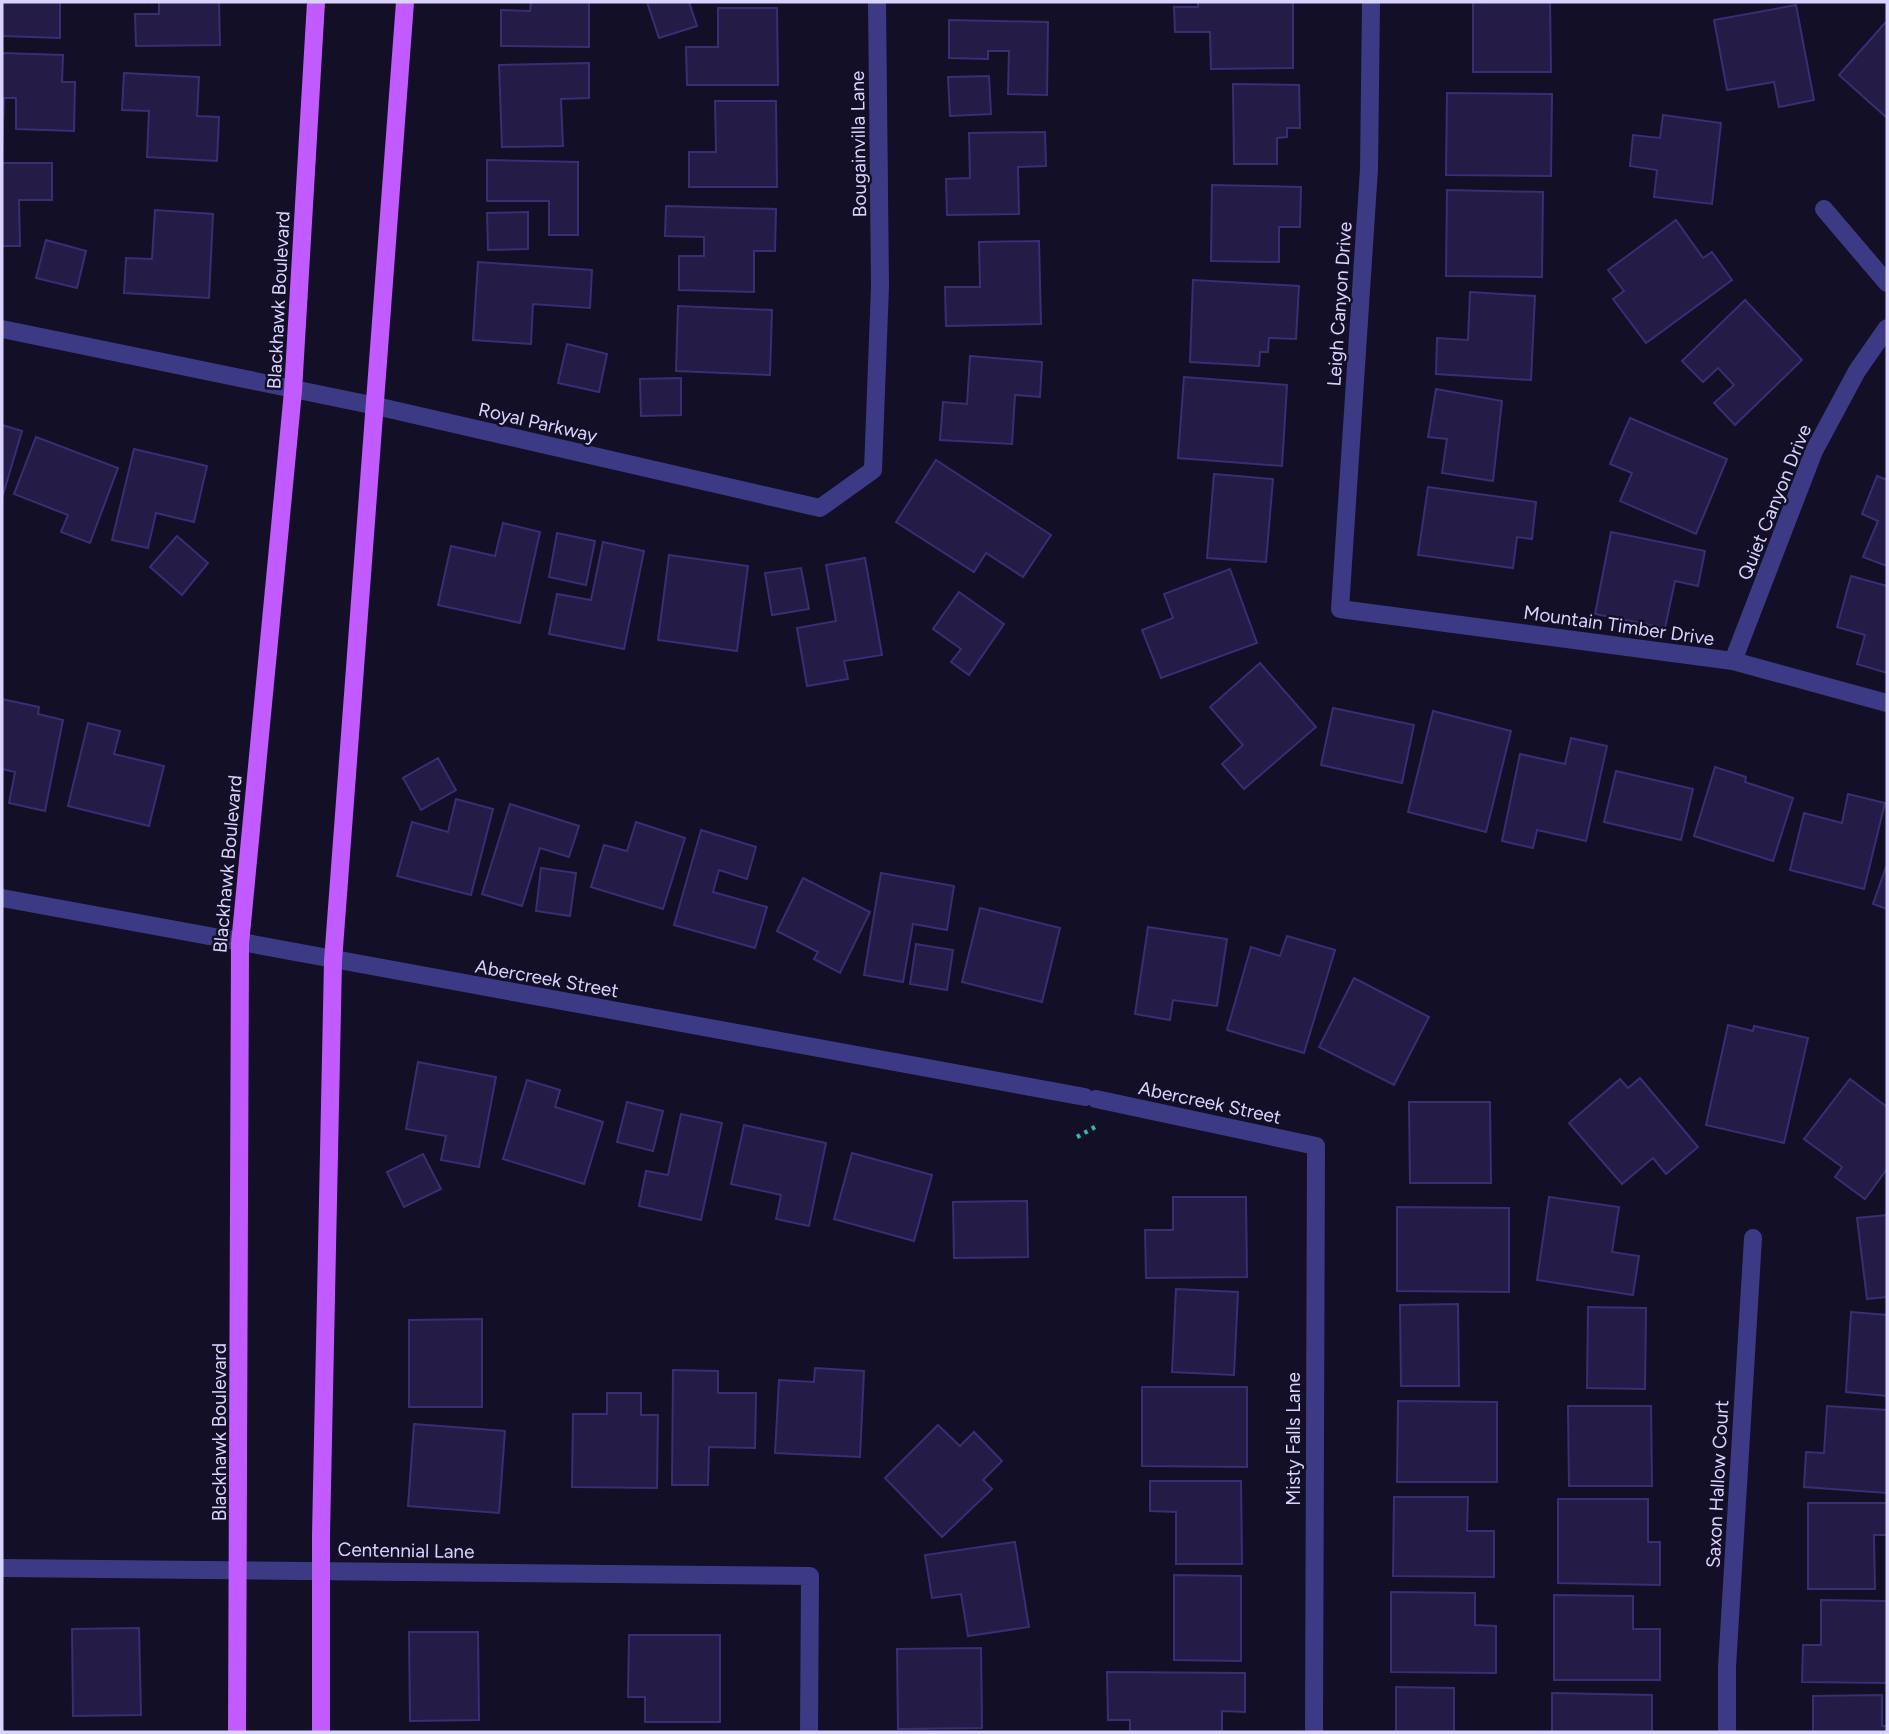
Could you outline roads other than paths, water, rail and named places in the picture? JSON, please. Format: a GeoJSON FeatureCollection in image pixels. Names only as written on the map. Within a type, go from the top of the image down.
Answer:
{"type":"FeatureCollection","features":[{"type":"Feature","properties":{"kind":"main road","name":"Blackhawk Boulevard"},"geometry":{"type":"LineString","coordinates":[[237,1732],[240,1572],[240,944],[293,391],[316,2]]}},
{"type":"Feature","properties":{"kind":"main road"},"geometry":{"type":"LineString","coordinates":[[321,1732],[321,1569],[333,961],[405,2]]}},
{"type":"Feature","properties":{"kind":"street","name":"Bougainvilla Lane"},"geometry":{"type":"LineString","coordinates":[[877,2],[880,286]]}},
{"type":"Feature","properties":{"kind":"street","name":"Leigh Canyon Drive"},"geometry":{"type":"LineString","coordinates":[[1340,609],[1369,169],[1371,2]]}},
{"type":"Feature","properties":{"kind":"street"},"geometry":{"type":"LineString","coordinates":[[1824,209],[1887,283]]}},
{"type":"Feature","properties":{"kind":"street","name":"Royal Parkway"},"geometry":{"type":"LineString","coordinates":[[2,330],[376,406],[820,508],[873,470],[880,286]]}},
{"type":"Feature","properties":{"kind":"street","name":"Quiet Canyon Drive"},"geometry":{"type":"LineString","coordinates":[[1732,661],[1814,451],[1857,371],[1887,328]]}},
{"type":"Feature","properties":{"kind":"street","name":"Mountain Timber Drive"},"geometry":{"type":"LineString","coordinates":[[1340,609],[1732,661],[1887,703]]}},
{"type":"Feature","properties":{"kind":"street","name":"Abercreek Street"},"geometry":{"type":"LineString","coordinates":[[2,898],[240,944],[1091,1098],[1316,1146]]}},
{"type":"Feature","properties":{"kind":"street","name":"Misty Falls Lane"},"geometry":{"type":"LineString","coordinates":[[1314,1732],[1316,1146]]}},
{"type":"Feature","properties":{"kind":"street","name":"Saxon Hallow Court"},"geometry":{"type":"LineString","coordinates":[[1727,1732],[1727,1667],[1753,1238]]}},
{"type":"Feature","properties":{"kind":"street","name":"Centennial Lane"},"geometry":{"type":"LineString","coordinates":[[2,1568],[240,1572],[321,1569],[810,1576],[809,1732]]}}]}
